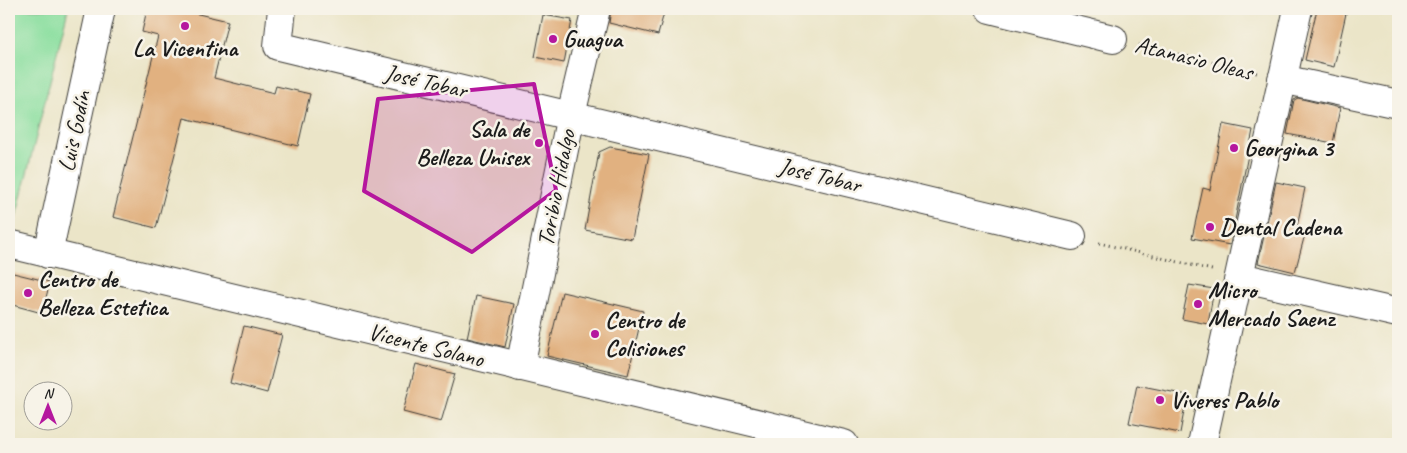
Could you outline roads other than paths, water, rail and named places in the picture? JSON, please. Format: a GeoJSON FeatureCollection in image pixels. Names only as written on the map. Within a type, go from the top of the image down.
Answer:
{"type":"FeatureCollection","features":[{"type":"Feature","properties":{"kind":"street","name":"Luis Godín"},"geometry":{"type":"LineString","coordinates":[[48,254],[100,9]]}},
{"type":"Feature","properties":{"kind":"street","name":"José Tobar"},"geometry":{"type":"LineString","coordinates":[[282,9],[278,46],[1072,236]]}},
{"type":"Feature","properties":{"kind":"street","name":"Toribio Hidalgo"},"geometry":{"type":"LineString","coordinates":[[520,367],[571,115],[596,9]]}},
{"type":"Feature","properties":{"kind":"street","name":"Atanasio Oleas"},"geometry":{"type":"LineString","coordinates":[[990,9],[1114,39]]}},
{"type":"Feature","properties":{"kind":"street"},"geometry":{"type":"LineString","coordinates":[[1202,444],[1298,9]]}},
{"type":"Feature","properties":{"kind":"street","name":"Atanasio Oleas"},"geometry":{"type":"LineString","coordinates":[[1282,79],[1398,104]]}},
{"type":"Feature","properties":{"kind":"street","name":"Vicente Solano"},"geometry":{"type":"LineString","coordinates":[[9,244],[836,443]]}},
{"type":"Feature","properties":{"kind":"street"},"geometry":{"type":"LineString","coordinates":[[1240,277],[1398,313]]}},
{"type":"Feature","properties":{"kind":"place","name":"La Vicentina"},"geometry":{"type":"Point","coordinates":[185,26]}},
{"type":"Feature","properties":{"kind":"place","name":"Guagua"},"geometry":{"type":"Point","coordinates":[553,39]}},
{"type":"Feature","properties":{"kind":"place","name":"Sala de Belleza Unisex"},"geometry":{"type":"Point","coordinates":[539,143]}},
{"type":"Feature","properties":{"kind":"place","name":"Georgina 3"},"geometry":{"type":"Point","coordinates":[1234,148]}},
{"type":"Feature","properties":{"kind":"place","name":"Dental Cadena"},"geometry":{"type":"Point","coordinates":[1210,227]}},
{"type":"Feature","properties":{"kind":"place","name":"Centro de Belleza Estetica"},"geometry":{"type":"Point","coordinates":[28,293]}},
{"type":"Feature","properties":{"kind":"place","name":"Micro Mercado Saenz"},"geometry":{"type":"Point","coordinates":[1198,304]}},
{"type":"Feature","properties":{"kind":"place","name":"Centro de Colisiones"},"geometry":{"type":"Point","coordinates":[595,334]}},
{"type":"Feature","properties":{"kind":"place","name":"Viveres Pablo"},"geometry":{"type":"Point","coordinates":[1160,400]}}]}
